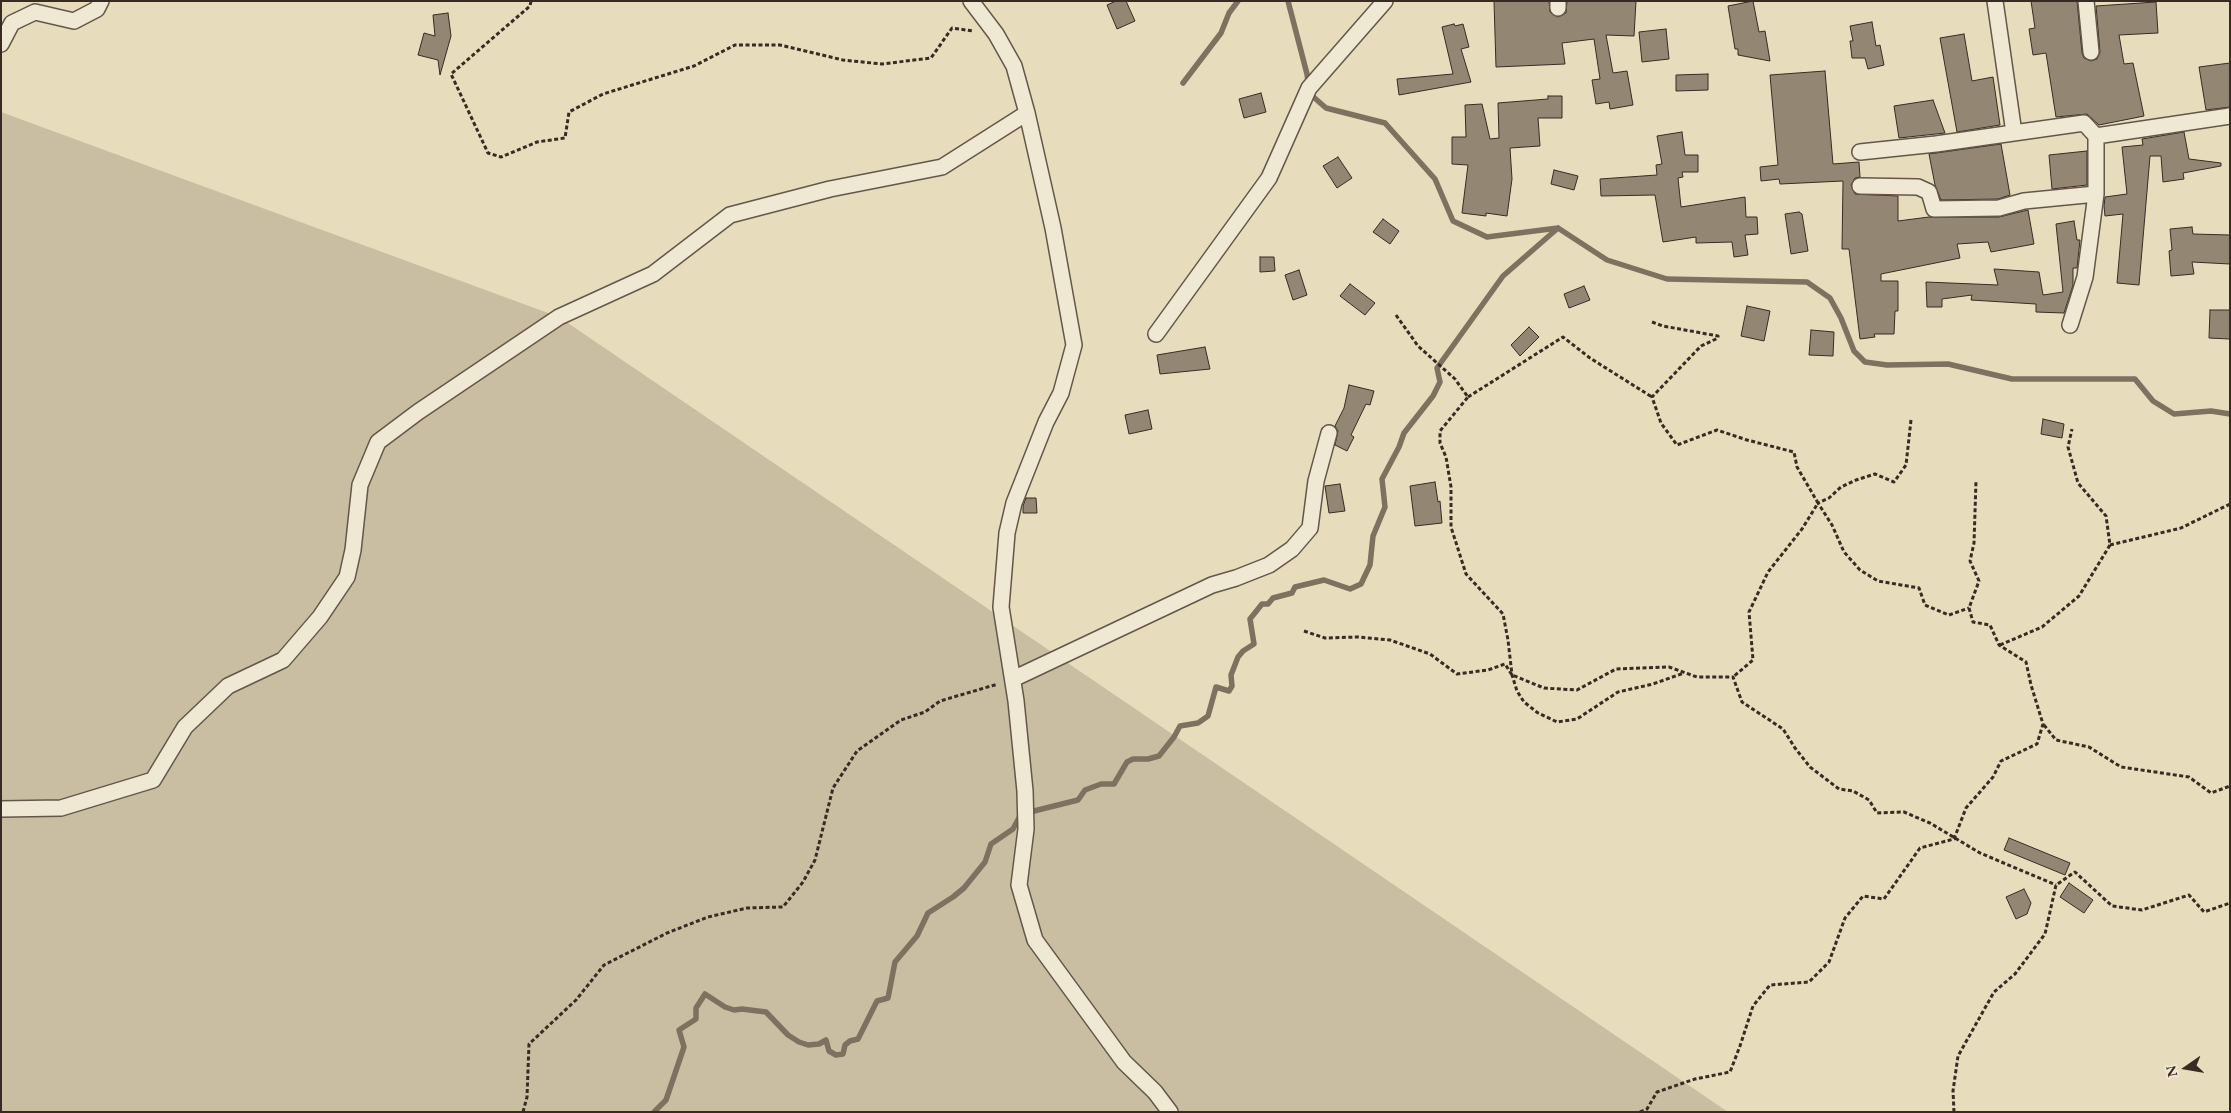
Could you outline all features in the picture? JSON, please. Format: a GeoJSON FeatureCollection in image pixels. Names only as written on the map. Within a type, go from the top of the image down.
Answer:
{"type":"FeatureCollection","features":[{"type":"Feature","properties":{"kind":"street"},"geometry":{"type":"LineString","coordinates":[[1,44],[12,23],[35,12],[74,21],[97,9],[101,1]]}},
{"type":"Feature","properties":{"kind":"street"},"geometry":{"type":"LineString","coordinates":[[972,1],[996,34],[1014,66],[1028,113],[1074,345],[1061,393],[1046,422],[1014,503],[1007,533],[1001,608],[1013,679],[1025,790],[1026,829],[1019,885],[1035,940],[1124,1062],[1155,1092],[1170,1112]]}},
{"type":"Feature","properties":{"kind":"street"},"geometry":{"type":"LineString","coordinates":[[1156,334],[1268,178],[1309,88],[1385,1]]}},
{"type":"Feature","properties":{"kind":"street"},"geometry":{"type":"LineString","coordinates":[[1995,1],[2014,133]]}},
{"type":"Feature","properties":{"kind":"street"},"geometry":{"type":"LineString","coordinates":[[2086,1],[2091,52]]}},
{"type":"Feature","properties":{"kind":"street"},"geometry":{"type":"LineString","coordinates":[[1,809],[61,808],[154,780],[185,727],[228,686],[283,660],[320,617],[347,577],[353,550],[360,484],[378,442],[418,412],[559,317],[654,274],[730,216],[830,190],[942,167],[1028,113]]}},
{"type":"Feature","properties":{"kind":"street"},"geometry":{"type":"LineString","coordinates":[[2096,136],[2230,116]]}},
{"type":"Feature","properties":{"kind":"street"},"geometry":{"type":"LineString","coordinates":[[1860,152],[2084,123],[2096,136],[2096,194],[2086,277],[2070,325]]}},
{"type":"Feature","properties":{"kind":"street"},"geometry":{"type":"LineString","coordinates":[[1860,186],[1918,187],[1928,192],[1934,209],[1999,208],[2024,201],[2096,194]]}},
{"type":"Feature","properties":{"kind":"street"},"geometry":{"type":"LineString","coordinates":[[1013,679],[1212,585],[1269,565],[1292,549],[1310,528],[1316,480],[1329,434]]}},
{"type":"Feature","properties":{"kind":"path"},"geometry":{"type":"LineString","coordinates":[[531,1],[530,6],[451,74],[488,153],[501,157],[537,142],[565,138],[569,112],[603,94],[694,66],[735,45],[780,45],[842,60],[882,64],[931,58],[952,28],[996,34]]}},
{"type":"Feature","properties":{"kind":"path"},"geometry":{"type":"LineString","coordinates":[[1396,315],[1418,346],[1455,379],[1468,397]]}},
{"type":"Feature","properties":{"kind":"path"},"geometry":{"type":"LineString","coordinates":[[1652,322],[1663,326],[1718,336],[1718,338],[1701,346],[1652,397]]}},
{"type":"Feature","properties":{"kind":"path"},"geometry":{"type":"LineString","coordinates":[[1684,673],[1653,684],[1618,692],[1576,719],[1558,722],[1538,713],[1524,702],[1517,691],[1512,675],[1503,614],[1466,574],[1451,527],[1451,486],[1446,457],[1440,443],[1440,431],[1468,397],[1563,337],[1590,358],[1652,397],[1661,423],[1678,445],[1718,430],[1794,452],[1797,467],[1832,525],[1844,552],[1860,570],[1878,581],[1919,588],[1925,605],[1949,615],[1970,608]]}},
{"type":"Feature","properties":{"kind":"path"},"geometry":{"type":"LineString","coordinates":[[1304,631],[1325,638],[1358,637],[1390,640],[1430,654],[1457,674],[1488,670],[1505,664],[1512,675],[1544,688],[1577,690],[1616,669],[1669,667],[1697,677],[1733,677],[1753,660],[1749,612],[1768,572],[1802,529],[1818,503],[1829,498],[1841,487],[1875,474],[1894,482],[1906,465],[1911,420]]}},
{"type":"Feature","properties":{"kind":"path"},"geometry":{"type":"LineString","coordinates":[[1999,645],[2042,627],[2079,596],[2110,545],[2106,516],[2078,483],[2068,447],[2072,429]]}},
{"type":"Feature","properties":{"kind":"path"},"geometry":{"type":"LineString","coordinates":[[1976,482],[1974,543],[1970,561],[1979,581],[1970,608],[1972,622],[1990,625],[1999,645],[2026,662],[2044,724],[2056,740],[2089,747],[2121,767],[2189,777],[2211,793],[2230,786]]}},
{"type":"Feature","properties":{"kind":"path"},"geometry":{"type":"LineString","coordinates":[[2110,545],[2181,528],[2230,504]]}},
{"type":"Feature","properties":{"kind":"path"},"geometry":{"type":"LineString","coordinates":[[1733,677],[1742,702],[1783,729],[1810,767],[1839,789],[1854,791],[1869,800],[1877,813],[1904,812],[1930,823],[1980,853],[2056,885]]}},
{"type":"Feature","properties":{"kind":"path"},"geometry":{"type":"LineString","coordinates":[[523,1112],[527,1097],[529,1044],[576,1000],[604,965],[667,933],[708,917],[747,908],[783,907],[803,882],[815,860],[833,788],[857,751],[900,720],[925,712],[940,701],[1013,679]]}},
{"type":"Feature","properties":{"kind":"path"},"geometry":{"type":"LineString","coordinates":[[1954,839],[1966,808],[1993,777],[2001,761],[2037,744],[2044,724]]}},
{"type":"Feature","properties":{"kind":"path"},"geometry":{"type":"LineString","coordinates":[[1640,1112],[1647,1109],[1657,1092],[1695,1079],[1730,1072],[1752,1006],[1770,985],[1809,982],[1829,962],[1845,918],[1863,896],[1884,899],[1920,848],[1954,839]]}},
{"type":"Feature","properties":{"kind":"path"},"geometry":{"type":"LineString","coordinates":[[1954,1112],[1953,1091],[1958,1056],[1994,992],[2015,974],[2045,934],[2056,885],[2075,872],[2112,906],[2142,910],[2189,895],[2204,912],[2230,903]]}},
{"type":"Feature","properties":{"kind":"shaded area"},"geometry":{"type":"Polygon","coordinates":[[[1,112],[559,317],[1728,1112],[1,1112],[1,112]]]}},
{"type":"Feature","properties":{"kind":"building"},"geometry":{"type":"Polygon","coordinates":[[[1116,1],[1126,1],[1135,21],[1117,29],[1107,5],[1116,1]]]}},
{"type":"Feature","properties":{"kind":"building"},"geometry":{"type":"Polygon","coordinates":[[[1494,1],[1549,1],[1550,12],[1558,17],[1566,13],[1567,1],[1636,1],[1634,36],[1606,35],[1613,73],[1627,71],[1633,105],[1610,109],[1609,102],[1596,104],[1592,80],[1600,79],[1594,39],[1562,43],[1565,64],[1496,67],[1494,1]]]}},
{"type":"Feature","properties":{"kind":"building"},"geometry":{"type":"Polygon","coordinates":[[[1753,1],[1759,32],[1765,31],[1770,61],[1738,55],[1738,49],[1735,49],[1728,6],[1753,1]]]}},
{"type":"Feature","properties":{"kind":"building"},"geometry":{"type":"Polygon","coordinates":[[[2031,1],[2077,1],[2082,53],[2084,58],[2091,61],[2097,59],[2100,52],[2096,6],[2156,2],[2158,33],[2119,35],[2124,64],[2133,63],[2144,116],[2099,125],[2087,114],[2056,117],[2046,53],[2033,55],[2029,29],[2035,28],[2031,1]]]}},
{"type":"Feature","properties":{"kind":"building"},"geometry":{"type":"Polygon","coordinates":[[[448,13],[451,36],[440,75],[438,60],[418,55],[424,33],[435,36],[433,15],[448,13]]]}},
{"type":"Feature","properties":{"kind":"building"},"geometry":{"type":"Polygon","coordinates":[[[1872,22],[1876,46],[1880,45],[1884,65],[1868,69],[1865,58],[1852,58],[1850,41],[1853,41],[1850,26],[1872,22]]]}},
{"type":"Feature","properties":{"kind":"building"},"geometry":{"type":"Polygon","coordinates":[[[1454,24],[1455,26],[1463,24],[1469,47],[1461,49],[1471,82],[1399,95],[1397,79],[1453,74],[1442,27],[1454,24]]]}},
{"type":"Feature","properties":{"kind":"building"},"geometry":{"type":"Polygon","coordinates":[[[1666,29],[1669,59],[1642,62],[1639,32],[1666,29]]]}},
{"type":"Feature","properties":{"kind":"building"},"geometry":{"type":"Polygon","coordinates":[[[1964,34],[1972,81],[1993,77],[2000,125],[1957,132],[1940,38],[1964,34]]]}},
{"type":"Feature","properties":{"kind":"building"},"geometry":{"type":"Polygon","coordinates":[[[2230,63],[2230,107],[2206,110],[2199,67],[2230,63]]]}},
{"type":"Feature","properties":{"kind":"building"},"geometry":{"type":"Polygon","coordinates":[[[1825,71],[1833,164],[1859,162],[1860,177],[1855,178],[1851,185],[1855,194],[1898,196],[1898,221],[1929,217],[1999,217],[2028,210],[2034,244],[1991,252],[1988,242],[1957,244],[1960,258],[1881,274],[1881,281],[1898,281],[1898,311],[1895,311],[1894,334],[1874,334],[1875,337],[1860,339],[1849,249],[1842,249],[1843,181],[1780,184],[1779,179],[1761,181],[1760,167],[1778,165],[1770,75],[1825,71]]]}},
{"type":"Feature","properties":{"kind":"building"},"geometry":{"type":"Polygon","coordinates":[[[1708,74],[1708,90],[1676,91],[1676,75],[1708,74]]]}},
{"type":"Feature","properties":{"kind":"building"},"geometry":{"type":"Polygon","coordinates":[[[1261,93],[1266,112],[1244,118],[1239,99],[1261,93]]]}},
{"type":"Feature","properties":{"kind":"building"},"geometry":{"type":"Polygon","coordinates":[[[1548,96],[1562,96],[1562,118],[1538,118],[1540,146],[1510,148],[1512,179],[1507,216],[1486,213],[1486,216],[1462,213],[1468,165],[1452,164],[1452,137],[1466,137],[1465,105],[1482,104],[1490,139],[1499,138],[1498,103],[1548,99],[1548,96]]]}},
{"type":"Feature","properties":{"kind":"building"},"geometry":{"type":"Polygon","coordinates":[[[1933,100],[1945,133],[1899,138],[1894,106],[1933,100]]]}},
{"type":"Feature","properties":{"kind":"building"},"geometry":{"type":"Polygon","coordinates":[[[1682,132],[1685,155],[1698,155],[1698,172],[1682,172],[1683,177],[1678,178],[1681,207],[1745,197],[1746,217],[1757,217],[1758,234],[1745,235],[1748,255],[1734,257],[1732,242],[1696,243],[1696,237],[1663,242],[1655,195],[1601,196],[1600,179],[1657,175],[1656,165],[1662,164],[1657,136],[1682,132]]]}},
{"type":"Feature","properties":{"kind":"building"},"geometry":{"type":"Polygon","coordinates":[[[2184,132],[2189,159],[2221,163],[2221,166],[2183,173],[2184,179],[2163,182],[2161,156],[2150,156],[2139,285],[2117,283],[2123,214],[2105,216],[2104,206],[2105,197],[2127,194],[2122,147],[2143,145],[2142,139],[2184,132]]]}},
{"type":"Feature","properties":{"kind":"building"},"geometry":{"type":"Polygon","coordinates":[[[2001,144],[2010,195],[1998,199],[1941,200],[1935,185],[1929,154],[2001,144]]]}},
{"type":"Feature","properties":{"kind":"building"},"geometry":{"type":"Polygon","coordinates":[[[2087,151],[2087,185],[2052,189],[2049,155],[2087,151]]]}},
{"type":"Feature","properties":{"kind":"building"},"geometry":{"type":"Polygon","coordinates":[[[1338,157],[1352,178],[1337,188],[1323,166],[1338,157]]]}},
{"type":"Feature","properties":{"kind":"building"},"geometry":{"type":"Polygon","coordinates":[[[1554,170],[1578,176],[1574,190],[1551,184],[1554,170]]]}},
{"type":"Feature","properties":{"kind":"building"},"geometry":{"type":"Polygon","coordinates":[[[1799,212],[1802,214],[1808,251],[1791,254],[1785,214],[1799,212]]]}},
{"type":"Feature","properties":{"kind":"building"},"geometry":{"type":"Polygon","coordinates":[[[1383,219],[1399,231],[1390,244],[1373,232],[1383,219]]]}},
{"type":"Feature","properties":{"kind":"building"},"geometry":{"type":"Polygon","coordinates":[[[2074,221],[2077,240],[2080,240],[2077,268],[2073,268],[2073,285],[2064,313],[2036,312],[2036,304],[1971,300],[1972,295],[1942,299],[1942,307],[1927,307],[1926,282],[1998,285],[1994,269],[2039,272],[2043,295],[2063,292],[2056,224],[2074,221]]]}},
{"type":"Feature","properties":{"kind":"building"},"geometry":{"type":"Polygon","coordinates":[[[2192,227],[2193,234],[2230,235],[2230,264],[2192,262],[2194,274],[2171,276],[2169,251],[2172,250],[2170,229],[2192,227]]]}},
{"type":"Feature","properties":{"kind":"building"},"geometry":{"type":"Polygon","coordinates":[[[1260,257],[1274,257],[1275,271],[1260,272],[1260,257]]]}},
{"type":"Feature","properties":{"kind":"building"},"geometry":{"type":"Polygon","coordinates":[[[1299,270],[1307,295],[1293,300],[1285,275],[1299,270]]]}},
{"type":"Feature","properties":{"kind":"building"},"geometry":{"type":"Polygon","coordinates":[[[1350,284],[1375,303],[1365,315],[1340,296],[1350,284]]]}},
{"type":"Feature","properties":{"kind":"building"},"geometry":{"type":"Polygon","coordinates":[[[1584,286],[1590,300],[1569,308],[1564,294],[1584,286]]]}},
{"type":"Feature","properties":{"kind":"building"},"geometry":{"type":"Polygon","coordinates":[[[1747,306],[1770,311],[1764,341],[1741,336],[1747,306]]]}},
{"type":"Feature","properties":{"kind":"building"},"geometry":{"type":"Polygon","coordinates":[[[2210,310],[2230,310],[2230,339],[2209,338],[2210,310]]]}},
{"type":"Feature","properties":{"kind":"building"},"geometry":{"type":"Polygon","coordinates":[[[1529,327],[1539,337],[1520,356],[1511,345],[1529,327]]]}},
{"type":"Feature","properties":{"kind":"building"},"geometry":{"type":"Polygon","coordinates":[[[1811,330],[1834,332],[1833,356],[1809,355],[1811,330]]]}},
{"type":"Feature","properties":{"kind":"building"},"geometry":{"type":"Polygon","coordinates":[[[1205,347],[1210,369],[1160,374],[1157,355],[1205,347]]]}},
{"type":"Feature","properties":{"kind":"building"},"geometry":{"type":"Polygon","coordinates":[[[1349,385],[1374,391],[1370,405],[1366,404],[1351,435],[1354,437],[1347,451],[1335,445],[1338,431],[1335,426],[1344,408],[1349,385]]]}},
{"type":"Feature","properties":{"kind":"building"},"geometry":{"type":"Polygon","coordinates":[[[1148,410],[1152,429],[1129,434],[1125,415],[1148,410]]]}},
{"type":"Feature","properties":{"kind":"building"},"geometry":{"type":"Polygon","coordinates":[[[2043,419],[2064,424],[2062,438],[2041,434],[2043,419]]]}},
{"type":"Feature","properties":{"kind":"building"},"geometry":{"type":"Polygon","coordinates":[[[1435,482],[1438,502],[1440,501],[1442,523],[1415,526],[1410,486],[1435,482]]]}},
{"type":"Feature","properties":{"kind":"building"},"geometry":{"type":"Polygon","coordinates":[[[1340,484],[1345,511],[1329,513],[1325,486],[1340,484]]]}},
{"type":"Feature","properties":{"kind":"building"},"geometry":{"type":"Polygon","coordinates":[[[1026,498],[1036,498],[1037,513],[1023,513],[1026,498]]]}},
{"type":"Feature","properties":{"kind":"building"},"geometry":{"type":"Polygon","coordinates":[[[2009,838],[2070,863],[2065,875],[2004,850],[2009,838]]]}},
{"type":"Feature","properties":{"kind":"building"},"geometry":{"type":"Polygon","coordinates":[[[2069,883],[2093,900],[2084,913],[2060,897],[2069,883]]]}},
{"type":"Feature","properties":{"kind":"building"},"geometry":{"type":"Polygon","coordinates":[[[2024,889],[2031,903],[2027,914],[2016,919],[2006,897],[2024,889]]]}},
{"type":"Feature","properties":{"kind":"waterway"},"geometry":{"type":"LineString","coordinates":[[1183,83],[1221,33],[1229,13],[1238,1]]}},
{"type":"Feature","properties":{"kind":"waterway"},"geometry":{"type":"LineString","coordinates":[[1288,1],[1307,74],[1310,94],[1326,108],[1385,123],[1435,179],[1453,221],[1487,237],[1558,228],[1607,260],[1667,279],[1807,282],[1830,298],[1841,318],[1854,351],[1865,362],[1887,365],[1948,364],[2012,379],[2135,379],[2153,401],[2174,414],[2211,411],[2230,414]]}},
{"type":"Feature","properties":{"kind":"waterway"},"geometry":{"type":"LineString","coordinates":[[1030,812],[1078,800],[1085,790],[1101,784],[1114,784],[1127,762],[1133,759],[1148,759],[1159,756],[1180,726],[1198,723],[1208,716],[1216,687],[1229,691],[1232,686],[1231,675],[1238,657],[1243,651],[1254,644],[1250,619],[1262,604],[1268,604],[1273,598],[1292,593],[1295,587],[1324,580],[1350,589],[1361,584],[1370,565],[1373,536],[1385,507],[1382,479],[1399,447],[1404,433],[1433,396],[1440,382],[1437,368],[1503,276],[1558,228]]}},
{"type":"Feature","properties":{"kind":"waterway"},"geometry":{"type":"LineString","coordinates":[[654,1112],[666,1100],[684,1047],[679,1030],[696,1019],[696,1008],[705,994],[725,1007],[734,1010],[766,1012],[788,1035],[799,1042],[808,1045],[819,1044],[826,1040],[829,1051],[836,1055],[843,1054],[845,1045],[850,1041],[858,1039],[877,1001],[888,998],[895,962],[917,936],[928,913],[964,888],[985,862],[991,844],[1013,829],[1021,814]]}}]}
